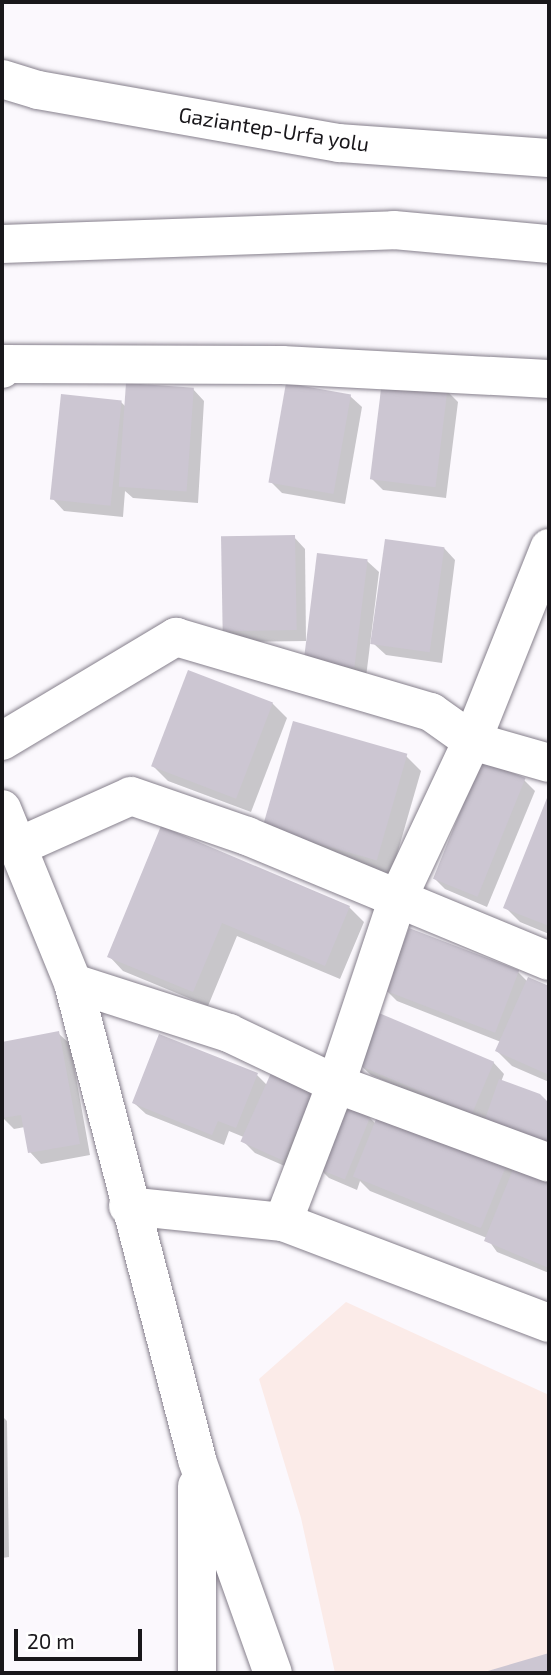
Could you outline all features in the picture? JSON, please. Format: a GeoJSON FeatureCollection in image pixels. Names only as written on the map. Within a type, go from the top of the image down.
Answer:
{"type":"FeatureCollection","features":[{"type":"Feature","properties":{"kind":"main road","name":"Gaziantep-Urfa yolu"},"geometry":{"type":"LineString","coordinates":[[2,79],[38,90],[339,143],[549,158]]}},
{"type":"Feature","properties":{"kind":"main road"},"geometry":{"type":"LineString","coordinates":[[2,244],[394,230],[549,244]]}},
{"type":"Feature","properties":{"kind":"main road"},"geometry":{"type":"LineString","coordinates":[[2,369],[4,364],[282,365],[549,379]]}},
{"type":"Feature","properties":{"kind":"main road"},"geometry":{"type":"LineString","coordinates":[[283,1222],[336,1084],[398,898],[472,741],[549,548]]}},
{"type":"Feature","properties":{"kind":"main road"},"geometry":{"type":"LineString","coordinates":[[2,741],[176,637],[430,712],[472,741],[549,763]]}},
{"type":"Feature","properties":{"kind":"main road"},"geometry":{"type":"LineString","coordinates":[[15,848],[131,796],[247,836],[549,961]]}},
{"type":"Feature","properties":{"kind":"main road"},"geometry":{"type":"LineString","coordinates":[[2,809],[15,848],[73,983],[128,1206],[197,1460],[273,1673]]}},
{"type":"Feature","properties":{"kind":"main road"},"geometry":{"type":"LineString","coordinates":[[73,983],[229,1033],[336,1084],[549,1163]]}},
{"type":"Feature","properties":{"kind":"main road"},"geometry":{"type":"LineString","coordinates":[[128,1206],[283,1222],[549,1323]]}},
{"type":"Feature","properties":{"kind":"main road"},"geometry":{"type":"LineString","coordinates":[[197,1460],[197,1673]]}},
{"type":"Feature","properties":{"kind":"shaded area"},"geometry":{"type":"Polygon","coordinates":[[[346,1302],[549,1395],[549,1673],[335,1673],[301,1518],[259,1379],[346,1302]]]}},
{"type":"Feature","properties":{"kind":"building"},"geometry":{"type":"Polygon","coordinates":[[[382,381],[448,389],[435,487],[370,479],[382,381]]]}},
{"type":"Feature","properties":{"kind":"building"},"geometry":{"type":"Polygon","coordinates":[[[126,383],[194,388],[187,491],[119,487],[126,383]]]}},
{"type":"Feature","properties":{"kind":"building"},"geometry":{"type":"Polygon","coordinates":[[[286,383],[351,394],[333,494],[268,482],[286,383]]]}},
{"type":"Feature","properties":{"kind":"building"},"geometry":{"type":"Polygon","coordinates":[[[61,394],[122,400],[111,506],[50,499],[61,394]]]}},
{"type":"Feature","properties":{"kind":"building"},"geometry":{"type":"Polygon","coordinates":[[[295,535],[297,630],[223,631],[221,536],[295,535]]]}},
{"type":"Feature","properties":{"kind":"building"},"geometry":{"type":"Polygon","coordinates":[[[385,539],[444,547],[430,652],[370,644],[385,539]]]}},
{"type":"Feature","properties":{"kind":"building"},"geometry":{"type":"Polygon","coordinates":[[[317,553],[368,559],[354,667],[304,661],[317,553]]]}},
{"type":"Feature","properties":{"kind":"building"},"geometry":{"type":"Polygon","coordinates":[[[188,670],[273,703],[236,799],[151,766],[188,670]]]}},
{"type":"Feature","properties":{"kind":"building"},"geometry":{"type":"Polygon","coordinates":[[[293,721],[407,754],[377,861],[262,828],[293,721]]]}},
{"type":"Feature","properties":{"kind":"building"},"geometry":{"type":"Polygon","coordinates":[[[481,760],[526,778],[478,897],[433,879],[481,760]]]}},
{"type":"Feature","properties":{"kind":"building"},"geometry":{"type":"Polygon","coordinates":[[[549,793],[549,926],[503,908],[549,793]]]}},
{"type":"Feature","properties":{"kind":"building"},"geometry":{"type":"Polygon","coordinates":[[[161,826],[350,906],[325,966],[222,923],[193,992],[107,957],[161,826]]]}},
{"type":"Feature","properties":{"kind":"building"},"geometry":{"type":"Polygon","coordinates":[[[409,928],[519,970],[495,1033],[385,991],[409,928]]]}},
{"type":"Feature","properties":{"kind":"building"},"geometry":{"type":"Polygon","coordinates":[[[528,977],[549,986],[549,1075],[495,1051],[528,977]]]}},
{"type":"Feature","properties":{"kind":"building"},"geometry":{"type":"Polygon","coordinates":[[[379,1013],[494,1062],[472,1113],[357,1065],[379,1013]]]}},
{"type":"Feature","properties":{"kind":"building"},"geometry":{"type":"Polygon","coordinates":[[[59,1031],[80,1144],[28,1153],[21,1115],[2,1118],[2,1042],[59,1031]]]}},
{"type":"Feature","properties":{"kind":"building"},"geometry":{"type":"Polygon","coordinates":[[[159,1034],[258,1073],[236,1128],[218,1121],[212,1135],[132,1103],[159,1034]]]}},
{"type":"Feature","properties":{"kind":"building"},"geometry":{"type":"Polygon","coordinates":[[[271,1073],[314,1092],[283,1161],[240,1142],[271,1073]]]}},
{"type":"Feature","properties":{"kind":"building"},"geometry":{"type":"Polygon","coordinates":[[[499,1079],[540,1094],[549,1103],[549,1148],[483,1125],[499,1079]]]}},
{"type":"Feature","properties":{"kind":"building"},"geometry":{"type":"Polygon","coordinates":[[[342,1104],[371,1116],[345,1180],[316,1168],[342,1104]]]}},
{"type":"Feature","properties":{"kind":"building"},"geometry":{"type":"Polygon","coordinates":[[[381,1107],[509,1159],[481,1228],[353,1177],[381,1107]]]}},
{"type":"Feature","properties":{"kind":"building"},"geometry":{"type":"Polygon","coordinates":[[[516,1162],[549,1176],[549,1268],[484,1241],[516,1162]]]}},
{"type":"Feature","properties":{"kind":"building"},"geometry":{"type":"Polygon","coordinates":[[[549,1653],[549,1673],[481,1673],[549,1653]]]}}]}
